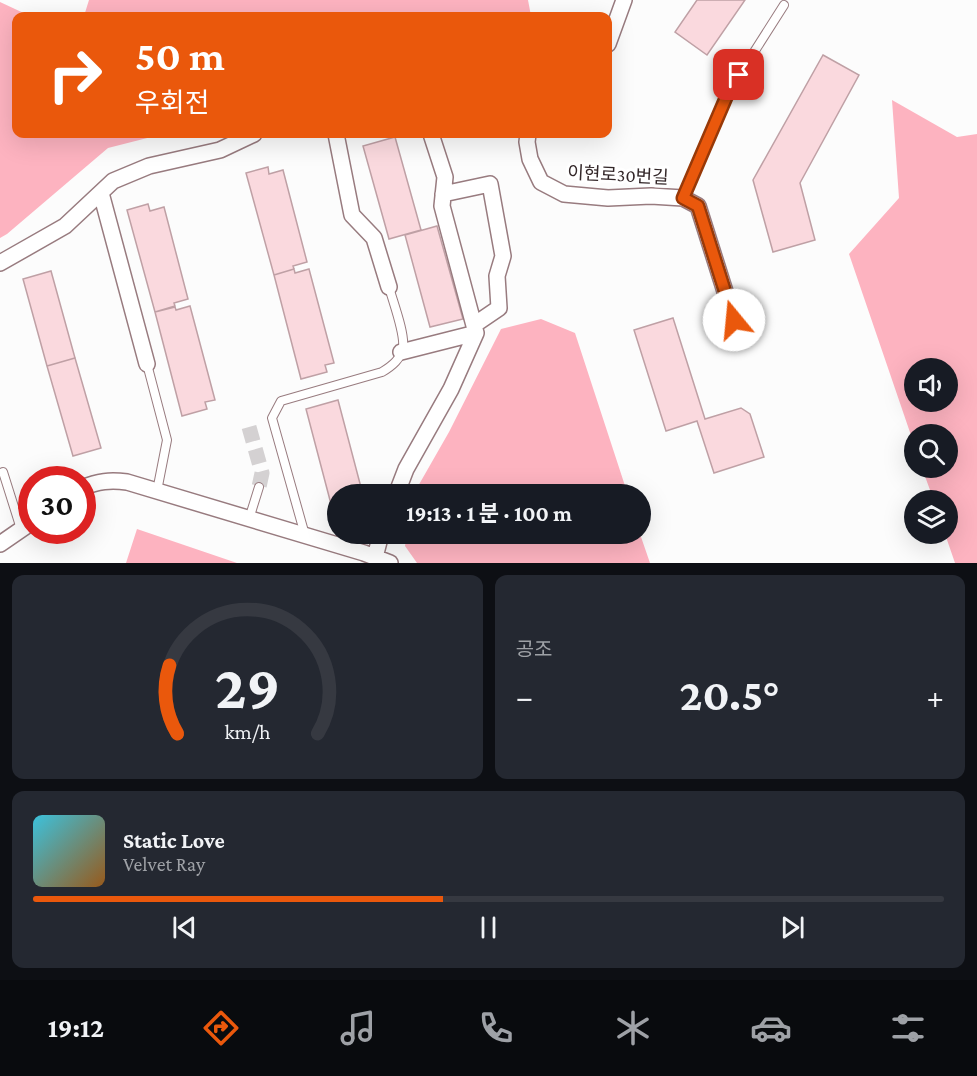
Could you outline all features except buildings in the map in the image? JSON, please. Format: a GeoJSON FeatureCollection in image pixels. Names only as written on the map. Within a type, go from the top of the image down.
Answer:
{"type":"FeatureCollection","features":[{"type":"Feature","properties":{"kind":"street"},"geometry":{"type":"LineString","coordinates":[[612,34],[624,0]]}},
{"type":"Feature","properties":{"kind":"street"},"geometry":{"type":"LineString","coordinates":[[0,263],[65,226],[113,181],[149,166],[220,150],[246,138]]}},
{"type":"Feature","properties":{"kind":"street"},"geometry":{"type":"LineString","coordinates":[[337,138],[352,215],[374,238],[388,287]]}},
{"type":"Feature","properties":{"kind":"street"},"geometry":{"type":"LineString","coordinates":[[400,484],[406,469],[452,389],[475,329],[442,206],[445,177],[432,138]]}},
{"type":"Feature","properties":{"kind":"street","name":"이현로30번길"},"geometry":{"type":"LineString","coordinates":[[528,138],[530,159],[541,182],[564,194],[608,198],[651,196],[683,198],[698,206],[734,320]]}},
{"type":"Feature","properties":{"kind":"street"},"geometry":{"type":"LineString","coordinates":[[401,352],[475,329],[499,308],[496,276],[503,256],[490,184],[443,194]]}},
{"type":"Feature","properties":{"kind":"street"},"geometry":{"type":"LineString","coordinates":[[100,192],[147,364]]}},
{"type":"Feature","properties":{"kind":"street"},"geometry":{"type":"LineString","coordinates":[[96,483],[110,480],[127,482],[390,563]]}},
{"type":"Feature","properties":{"kind":"street"},"geometry":{"type":"LineString","coordinates":[[0,544],[18,532]]}},
{"type":"Feature","properties":{"kind":"street"},"geometry":{"type":"LineString","coordinates":[[369,555],[375,544]]}},
{"type":"Feature","properties":{"kind":"lane"},"geometry":{"type":"LineString","coordinates":[[683,198],[728,93],[784,5]]}},
{"type":"Feature","properties":{"kind":"lane"},"geometry":{"type":"LineString","coordinates":[[305,535],[272,418],[280,401],[382,372],[400,357],[403,347],[401,333],[388,287]]}},
{"type":"Feature","properties":{"kind":"lane"},"geometry":{"type":"LineString","coordinates":[[147,364],[167,440],[157,491]]}},
{"type":"Feature","properties":{"kind":"lane"},"geometry":{"type":"LineString","coordinates":[[3,472],[18,507]]}},
{"type":"Feature","properties":{"kind":"lane"},"geometry":{"type":"LineString","coordinates":[[249,519],[259,487]]}},
{"type":"Feature","properties":{"kind":"shaded area"},"geometry":{"type":"Polygon","coordinates":[[[89,0],[528,0],[530,12],[85,12],[89,0]]]}},
{"type":"Feature","properties":{"kind":"shaded area"},"geometry":{"type":"Polygon","coordinates":[[[0,2],[21,12],[12,12],[12,138],[147,138],[108,148],[0,238],[0,2]]]}},
{"type":"Feature","properties":{"kind":"shaded area"},"geometry":{"type":"Polygon","coordinates":[[[892,100],[957,137],[977,134],[977,563],[955,563],[948,544],[958,544],[958,490],[930,490],[926,478],[958,478],[958,424],[907,424],[849,254],[899,198],[892,100]]]}},
{"type":"Feature","properties":{"kind":"shaded area"},"geometry":{"type":"Polygon","coordinates":[[[541,319],[575,333],[624,484],[419,484],[449,432],[501,329],[541,319]]]}},
{"type":"Feature","properties":{"kind":"shaded area"},"geometry":{"type":"Polygon","coordinates":[[[137,529],[237,563],[126,563],[137,529]]]}},
{"type":"Feature","properties":{"kind":"shaded area"},"geometry":{"type":"Polygon","coordinates":[[[405,544],[643,544],[650,563],[417,563],[405,544]]]}},
{"type":"Feature","properties":{"kind":"tunnel"},"geometry":{"type":"LineString","coordinates":[[249,427],[262,473],[259,487]]}},
{"type":"Feature","properties":{"kind":"route"},"geometry":{"type":"LineString","coordinates":[[734,320],[698,206],[683,198],[728,93],[739,75]]}}]}
